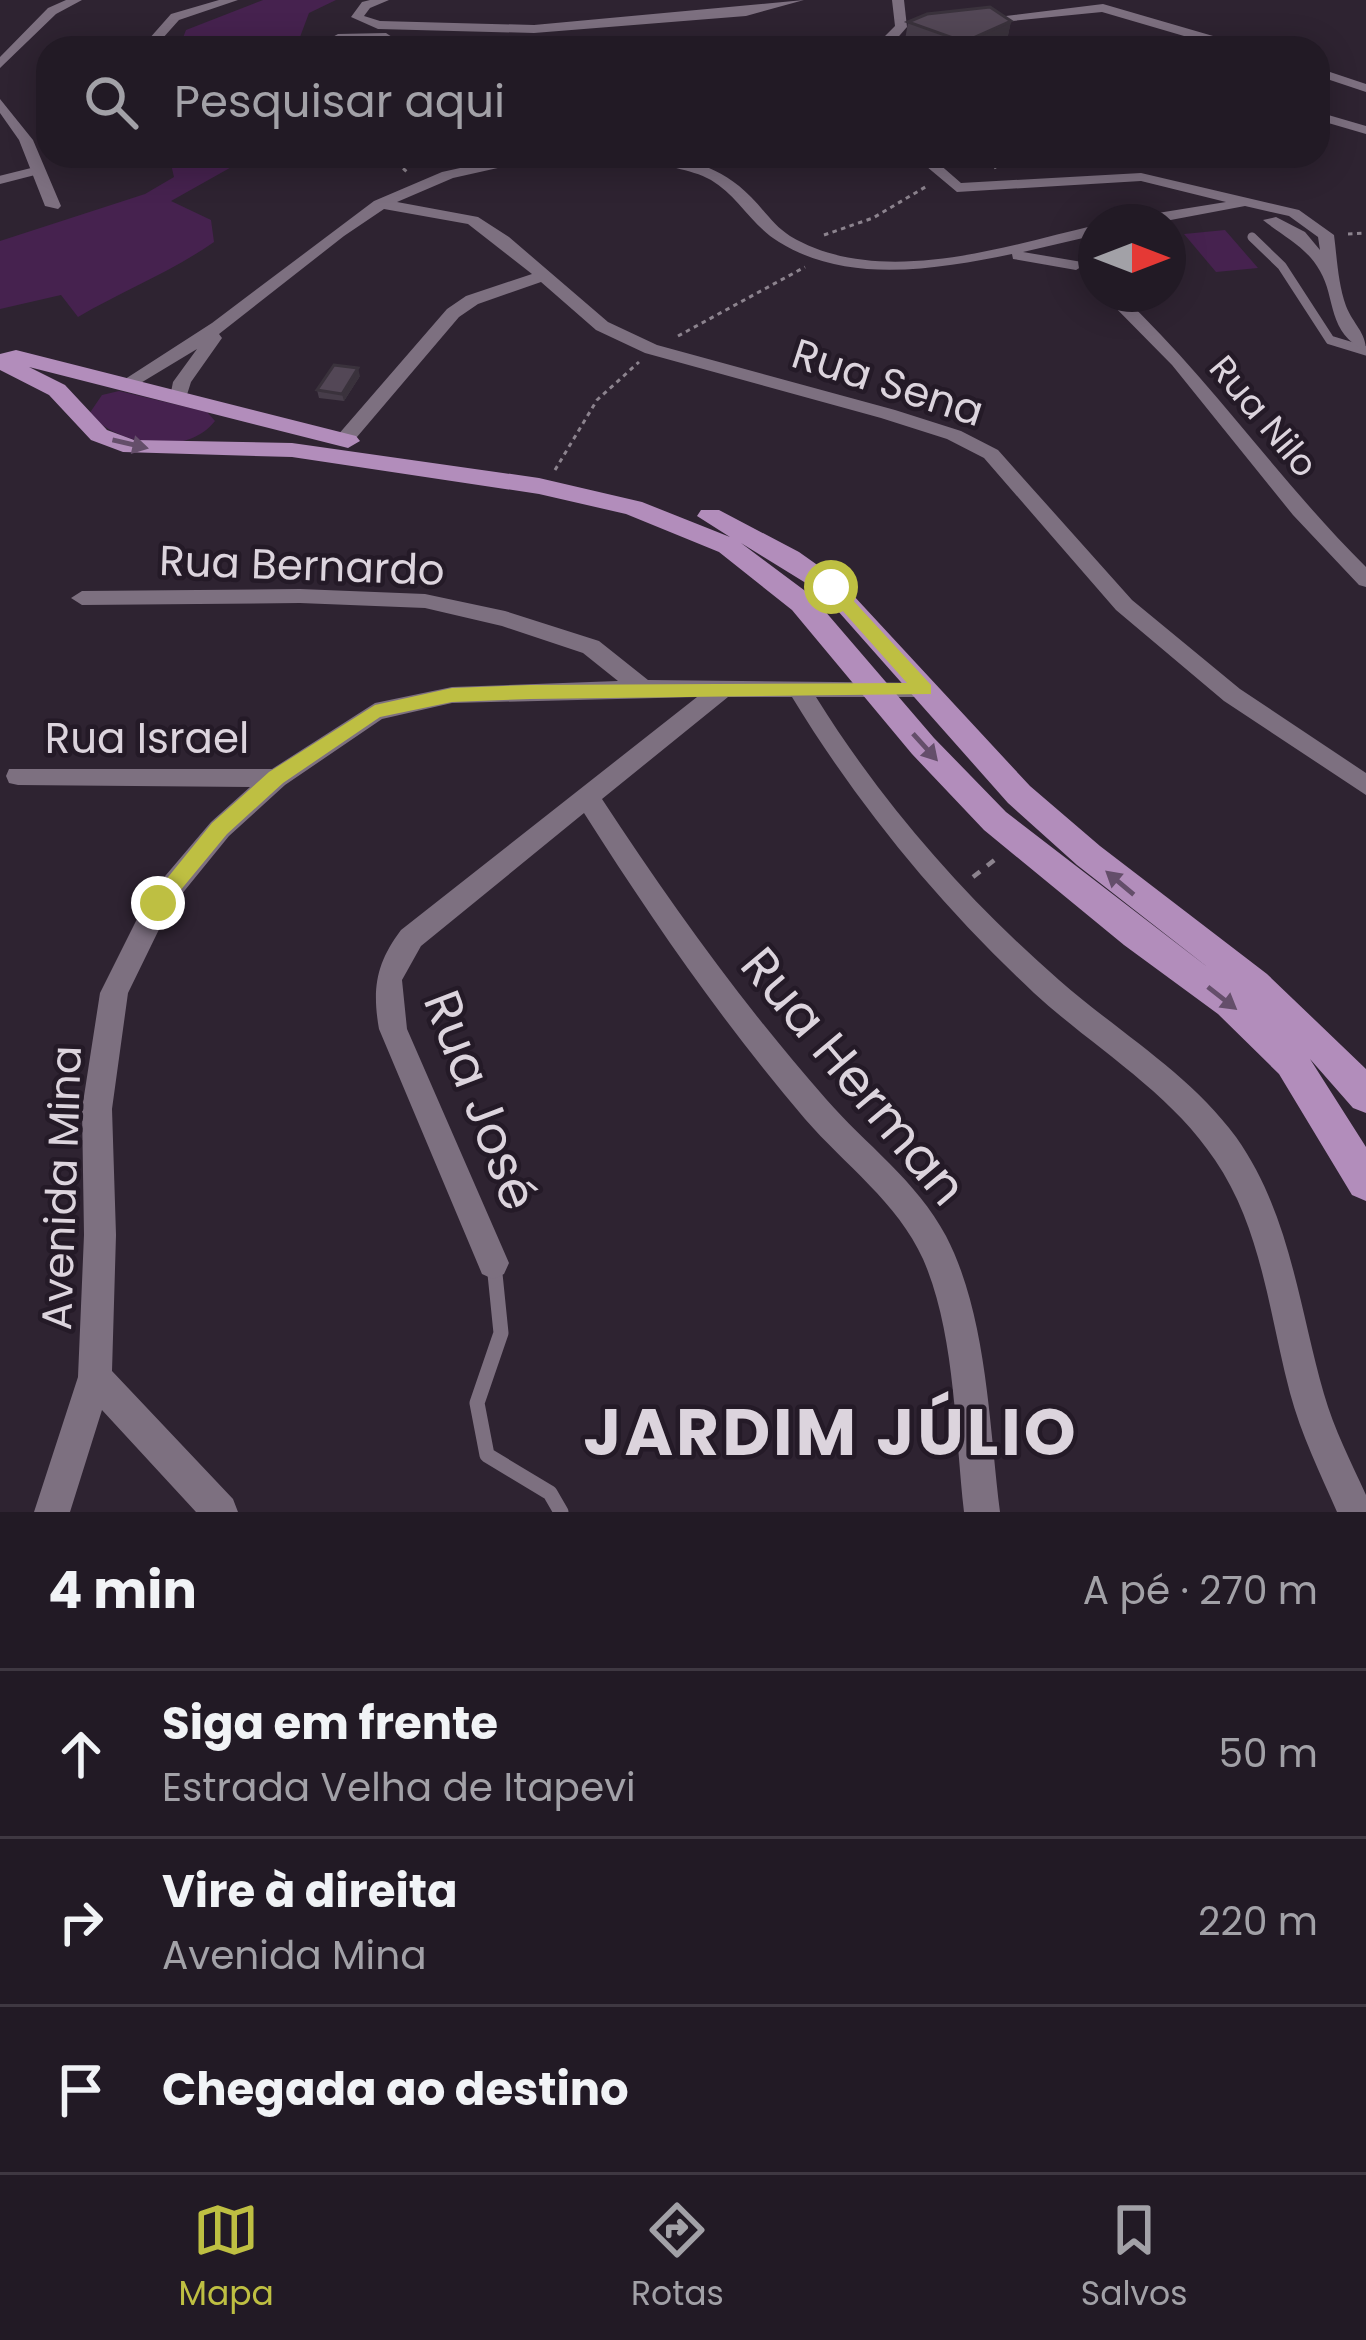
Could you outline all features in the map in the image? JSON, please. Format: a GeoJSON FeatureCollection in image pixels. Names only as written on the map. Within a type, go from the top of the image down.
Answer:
{"type":"FeatureCollection","features":[{"type":"Feature","properties":{"kind":"main road"},"geometry":{"type":"LineString","coordinates":[[2,364],[128,383],[422,457],[555,470],[644,490],[694,508],[790,558],[831,587],[1043,818],[1133,894],[1275,1001],[1332,1053],[1366,1096]]}},
{"type":"Feature","properties":{"kind":"main road"},"geometry":{"type":"LineString","coordinates":[[2,364],[57,390],[99,435],[131,447],[292,450],[538,486],[683,525],[728,546],[802,603],[995,821],[1136,935],[1230,1003],[1292,1062],[1366,1182]]}},
{"type":"Feature","properties":{"kind":"main road"},"geometry":{"type":"LineString","coordinates":[[81,419],[93,395],[128,383]]}},
{"type":"Feature","properties":{"kind":"main road"},"geometry":{"type":"LineString","coordinates":[[197,450],[227,431],[227,410]]}},
{"type":"Feature","properties":{"kind":"street"},"geometry":{"type":"LineString","coordinates":[[0,64],[52,11],[76,0]]}},
{"type":"Feature","properties":{"kind":"street"},"geometry":{"type":"LineString","coordinates":[[157,36],[175,17],[232,0]]}},
{"type":"Feature","properties":{"kind":"street"},"geometry":{"type":"LineString","coordinates":[[383,0],[366,5],[357,17],[377,26],[495,29],[746,12],[799,0]]}},
{"type":"Feature","properties":{"kind":"street"},"geometry":{"type":"LineString","coordinates":[[893,36],[901,27],[898,0]]}},
{"type":"Feature","properties":{"kind":"street"},"geometry":{"type":"LineString","coordinates":[[961,22],[1089,6],[1196,36]]}},
{"type":"Feature","properties":{"kind":"street"},"geometry":{"type":"LineString","coordinates":[[901,27],[921,26]]}},
{"type":"Feature","properties":{"kind":"street"},"geometry":{"type":"LineString","coordinates":[[1330,73],[1366,67]]}},
{"type":"Feature","properties":{"kind":"street"},"geometry":{"type":"LineString","coordinates":[[1330,76],[1366,88]]}},
{"type":"Feature","properties":{"kind":"street"},"geometry":{"type":"LineString","coordinates":[[0,103],[26,140],[53,206]]}},
{"type":"Feature","properties":{"kind":"street"},"geometry":{"type":"LineString","coordinates":[[1330,119],[1366,128]]}},
{"type":"Feature","properties":{"kind":"street"},"geometry":{"type":"LineString","coordinates":[[128,383],[226,321],[347,222],[420,184],[476,168]]}},
{"type":"Feature","properties":{"kind":"street"},"geometry":{"type":"LineString","coordinates":[[706,168],[724,180],[765,224],[822,256],[901,263],[1003,254],[1078,234]]}},
{"type":"Feature","properties":{"kind":"street"},"geometry":{"type":"LineString","coordinates":[[933,168],[965,190],[1109,177],[1195,188],[1294,213],[1326,235],[1342,324],[1366,349]]}},
{"type":"Feature","properties":{"kind":"street"},"geometry":{"type":"LineString","coordinates":[[1195,188],[1211,207],[1286,226],[1309,244],[1330,273]]}},
{"type":"Feature","properties":{"kind":"street"},"geometry":{"type":"LineString","coordinates":[[1186,212],[1259,203]]}},
{"type":"Feature","properties":{"kind":"street","name":"Rua Sena"},"geometry":{"type":"LineString","coordinates":[[379,204],[473,220],[602,326],[651,349],[888,413],[954,435],[991,454],[1141,620],[1232,695],[1366,785]]}},
{"type":"Feature","properties":{"kind":"street"},"geometry":{"type":"LineString","coordinates":[[1003,254],[1081,269],[1066,247],[1069,236]]}},
{"type":"Feature","properties":{"kind":"street"},"geometry":{"type":"LineString","coordinates":[[344,440],[453,313],[492,291],[544,275]]}},
{"type":"Feature","properties":{"kind":"street","name":"Rua Nilo"},"geometry":{"type":"LineString","coordinates":[[1127,312],[1178,365],[1329,545],[1366,580]]}},
{"type":"Feature","properties":{"kind":"street"},"geometry":{"type":"LineString","coordinates":[[179,398],[191,366],[226,321]]}},
{"type":"Feature","properties":{"kind":"street","name":"Rua Bernardo"},"geometry":{"type":"LineString","coordinates":[[82,598],[300,596],[425,601],[506,619],[591,647],[643,688]]}},
{"type":"Feature","properties":{"kind":"street","name":"Avenida Mina"},"geometry":{"type":"LineString","coordinates":[[220,1512],[95,1377],[100,1235],[97,1109],[114,994],[158,903],[220,829],[276,778],[375,712],[452,695],[643,688],[924,689]]}},
{"type":"Feature","properties":{"kind":"street"},"geometry":{"type":"LineString","coordinates":[[799,689],[825,734],[950,895],[1052,992],[1184,1102],[1224,1147],[1261,1210],[1308,1399],[1355,1512]]}},
{"type":"Feature","properties":{"kind":"street","name":"Rua José"},"geometry":{"type":"LineString","coordinates":[[494,1263],[393,1029],[385,989],[391,962],[411,938],[722,690]]}},
{"type":"Feature","properties":{"kind":"street","name":"Rua Israel"},"geometry":{"type":"LineString","coordinates":[[19,776],[276,778]]}},
{"type":"Feature","properties":{"kind":"street","name":"Rua Herman"},"geometry":{"type":"LineString","coordinates":[[589,800],[679,939],[816,1110],[902,1200],[934,1246],[957,1308],[982,1512]]}},
{"type":"Feature","properties":{"kind":"street"},"geometry":{"type":"LineString","coordinates":[[52,1512],[95,1377]]}},
{"type":"Feature","properties":{"kind":"lane"},"geometry":{"type":"LineString","coordinates":[[0,180],[35,171]]}},
{"type":"Feature","properties":{"kind":"lane"},"geometry":{"type":"LineString","coordinates":[[1252,237],[1282,266],[1330,340],[1366,349]]}},
{"type":"Feature","properties":{"kind":"lane","name":"Rua José"},"geometry":{"type":"LineString","coordinates":[[494,1263],[501,1333],[477,1403],[488,1455],[550,1493],[561,1512]]}},
{"type":"Feature","properties":{"kind":"path"},"geometry":{"type":"LineString","coordinates":[[402,168],[420,184]]}},
{"type":"Feature","properties":{"kind":"path"},"geometry":{"type":"LineString","coordinates":[[797,245],[873,218],[942,177]]}},
{"type":"Feature","properties":{"kind":"path"},"geometry":{"type":"LineString","coordinates":[[555,470],[598,400],[651,349],[822,256]]}},
{"type":"Feature","properties":{"kind":"path"},"geometry":{"type":"LineString","coordinates":[[950,895],[998,857]]}},
{"type":"Feature","properties":{"kind":"shaded area"},"geometry":{"type":"Polygon","coordinates":[[[263,0],[336,0],[309,13],[300,36],[184,36],[186,30],[263,0]]]}},
{"type":"Feature","properties":{"kind":"shaded area"},"geometry":{"type":"Polygon","coordinates":[[[172,168],[230,168],[171,201],[211,220],[214,242],[78,317],[61,295],[0,309],[0,241],[145,194],[174,177],[172,168]]]}},
{"type":"Feature","properties":{"kind":"shaded area"},"geometry":{"type":"Polygon","coordinates":[[[1225,230],[1258,268],[1216,272],[1186,234],[1225,230]]]}},
{"type":"Feature","properties":{"kind":"shaded area"},"geometry":{"type":"Polygon","coordinates":[[[119,391],[207,412],[215,421],[187,440],[134,440],[89,414],[102,395],[119,391]]]}},
{"type":"Feature","properties":{"kind":"building"},"geometry":{"type":"Polygon","coordinates":[[[990,7],[1011,21],[977,36],[947,36],[908,22],[927,14],[990,7]]]}},
{"type":"Feature","properties":{"kind":"building"},"geometry":{"type":"Polygon","coordinates":[[[334,365],[358,368],[342,394],[317,390],[334,365]]]}},
{"type":"Feature","properties":{"kind":"district","name":"JARDIM JÚLIO"},"geometry":{"type":"Point","coordinates":[831,1432]}},
{"type":"Feature","properties":{"kind":"route"},"geometry":{"type":"LineString","coordinates":[[158,903],[220,829],[276,778],[375,712],[452,695],[643,688],[924,689],[831,587]]}}]}
